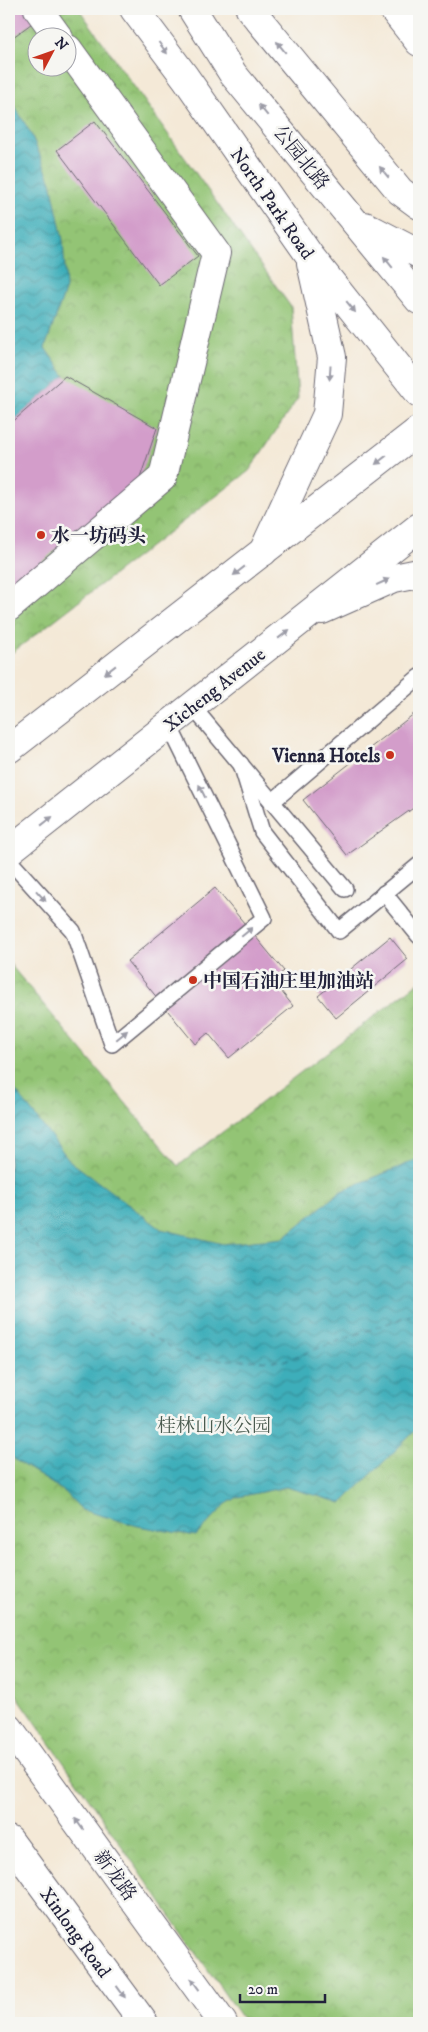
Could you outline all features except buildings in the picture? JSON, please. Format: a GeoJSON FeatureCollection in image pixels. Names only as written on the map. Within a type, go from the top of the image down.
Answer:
{"type":"FeatureCollection","features":[{"type":"Feature","properties":{"kind":"main road"},"geometry":{"type":"LineString","coordinates":[[38,9],[52,28]]}},
{"type":"Feature","properties":{"kind":"main road","name":"North Park Road"},"geometry":{"type":"LineString","coordinates":[[134,9],[185,77],[310,256],[419,393]]}},
{"type":"Feature","properties":{"kind":"main road","name":"公园北路"},"geometry":{"type":"LineString","coordinates":[[192,9],[233,74],[419,300]]}},
{"type":"Feature","properties":{"kind":"main road"},"geometry":{"type":"LineString","coordinates":[[250,9],[400,191],[419,206]]}},
{"type":"Feature","properties":{"kind":"main road"},"geometry":{"type":"LineString","coordinates":[[393,9],[419,42]]}},
{"type":"Feature","properties":{"kind":"main road"},"geometry":{"type":"LineString","coordinates":[[9,607],[163,477],[216,252],[78,62]]}},
{"type":"Feature","properties":{"kind":"main road"},"geometry":{"type":"LineString","coordinates":[[355,221],[419,254]]}},
{"type":"Feature","properties":{"kind":"main road"},"geometry":{"type":"LineString","coordinates":[[263,552],[327,414],[332,357],[310,256]]}},
{"type":"Feature","properties":{"kind":"main road"},"geometry":{"type":"LineString","coordinates":[[9,749],[419,430]]}},
{"type":"Feature","properties":{"kind":"main road","name":"Xicheng Avenue"},"geometry":{"type":"LineString","coordinates":[[9,852],[419,527]]}},
{"type":"Feature","properties":{"kind":"main road"},"geometry":{"type":"LineString","coordinates":[[306,616],[394,578],[419,573]]}},
{"type":"Feature","properties":{"kind":"main road","name":"新龙路"},"geometry":{"type":"LineString","coordinates":[[9,1728],[223,2023]]}},
{"type":"Feature","properties":{"kind":"main road","name":"Xinlong Road"},"geometry":{"type":"LineString","coordinates":[[9,1840],[144,2023]]}},
{"type":"Feature","properties":{"kind":"lane"},"geometry":{"type":"LineString","coordinates":[[272,802],[419,677]]}},
{"type":"Feature","properties":{"kind":"lane"},"geometry":{"type":"LineString","coordinates":[[192,706],[345,889]]}},
{"type":"Feature","properties":{"kind":"lane"},"geometry":{"type":"LineString","coordinates":[[9,860],[73,931],[112,1044],[264,918],[169,725]]}},
{"type":"Feature","properties":{"kind":"lane"},"geometry":{"type":"LineString","coordinates":[[240,764],[262,832],[339,931],[419,865]]}},
{"type":"Feature","properties":{"kind":"lane"},"geometry":{"type":"LineString","coordinates":[[384,893],[419,936]]}},
{"type":"Feature","properties":{"kind":"green space"},"geometry":{"type":"Polygon","coordinates":[[[9,9],[79,9],[291,307],[298,398],[249,471],[9,655],[9,9]]]}},
{"type":"Feature","properties":{"kind":"green space","name":"桂林山水公园"},"geometry":{"type":"Polygon","coordinates":[[[9,963],[178,1166],[419,982],[419,2023],[245,2023],[9,1684],[9,963]]]}},
{"type":"Feature","properties":{"kind":"water"},"geometry":{"type":"Polygon","coordinates":[[[9,96],[31,134],[51,182],[63,240],[66,288],[45,348],[65,376],[9,425],[9,96]]]}},
{"type":"Feature","properties":{"kind":"water"},"geometry":{"type":"Polygon","coordinates":[[[9,1082],[70,1161],[161,1229],[223,1244],[283,1238],[341,1191],[419,1159],[419,1429],[342,1503],[286,1487],[238,1497],[226,1504],[196,1536],[138,1526],[82,1510],[65,1492],[15,1460],[9,1452],[9,1082]]]}},
{"type":"Feature","properties":{"kind":"ferry route"},"geometry":{"type":"LineString","coordinates":[[9,1212],[74,1293],[192,1359],[283,1361],[419,1312]]}},
{"type":"Feature","properties":{"kind":"place","name":"水一坊码头"},"geometry":{"type":"Point","coordinates":[41,535]}},
{"type":"Feature","properties":{"kind":"place","name":"Vienna Hotels"},"geometry":{"type":"Point","coordinates":[390,755]}},
{"type":"Feature","properties":{"kind":"place","name":"中国石油庄里加油站"},"geometry":{"type":"Point","coordinates":[193,980]}}]}
